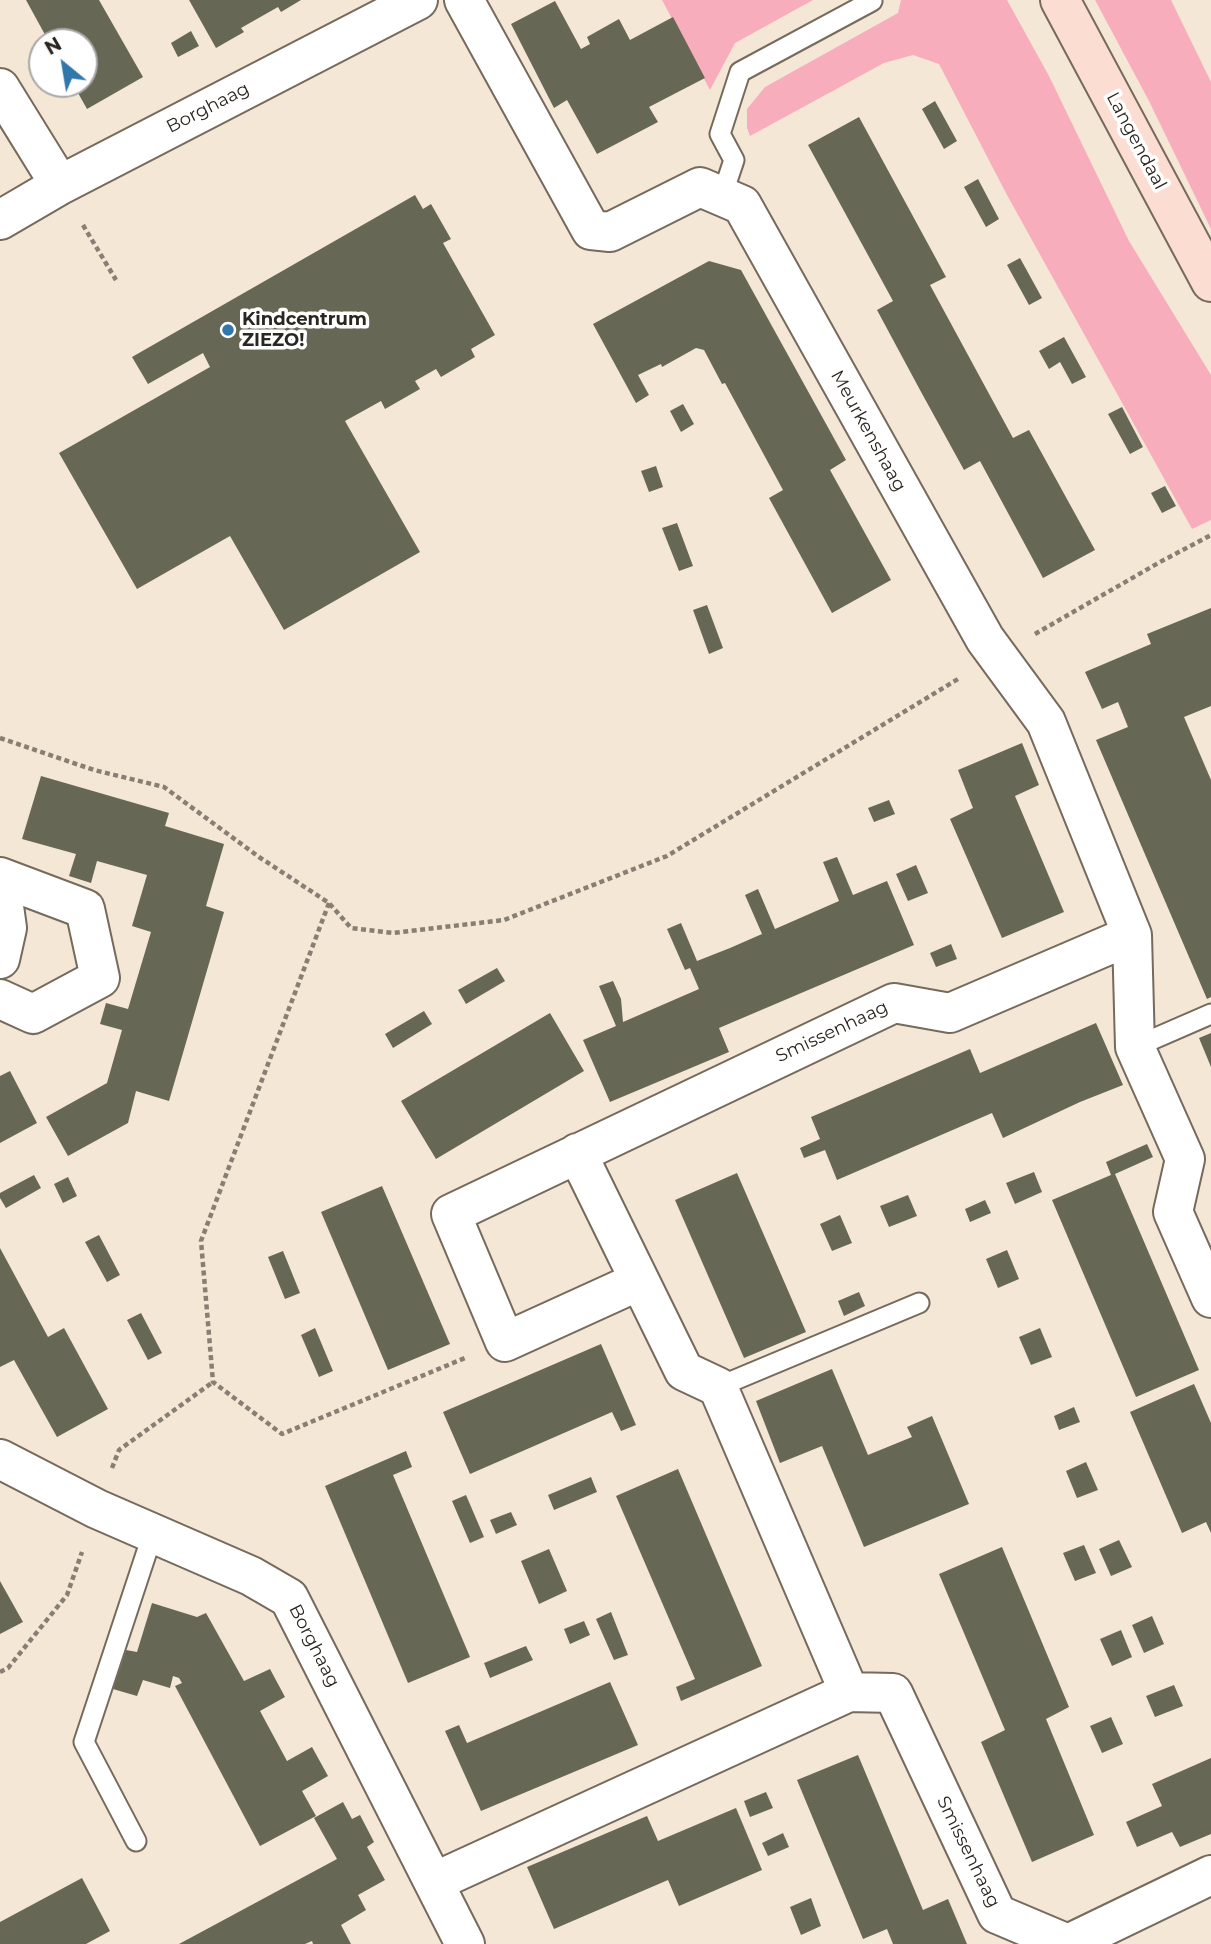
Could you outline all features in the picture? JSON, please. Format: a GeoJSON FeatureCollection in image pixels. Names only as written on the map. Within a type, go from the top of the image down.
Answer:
{"type":"FeatureCollection","features":[{"type":"Feature","properties":{"kind":"street","name":"Borghaag"},"geometry":{"type":"LineString","coordinates":[[0,220],[60,185],[418,0]]}},
{"type":"Feature","properties":{"kind":"street"},"geometry":{"type":"LineString","coordinates":[[464,0],[591,230],[610,232],[700,187],[732,201]]}},
{"type":"Feature","properties":{"kind":"street","name":"Langendaal"},"geometry":{"type":"LineString","coordinates":[[1060,0],[1211,282]]}},
{"type":"Feature","properties":{"kind":"street"},"geometry":{"type":"LineString","coordinates":[[0,88],[60,185]]}},
{"type":"Feature","properties":{"kind":"street","name":"Meurkenshaag"},"geometry":{"type":"LineString","coordinates":[[732,201],[985,639],[998,655]]}},
{"type":"Feature","properties":{"kind":"street"},"geometry":{"type":"LineString","coordinates":[[998,655],[1046,722],[1132,935],[1135,1046],[1185,1159],[1173,1212],[1211,1298]]}},
{"type":"Feature","properties":{"kind":"street"},"geometry":{"type":"LineString","coordinates":[[0,960],[7,928],[0,877],[85,908],[100,978],[33,1014],[0,999]]}},
{"type":"Feature","properties":{"kind":"street","name":"Smissenhaag"},"geometry":{"type":"LineString","coordinates":[[505,1342],[452,1214],[894,1003],[950,1013],[1132,935]]}},
{"type":"Feature","properties":{"kind":"street"},"geometry":{"type":"LineString","coordinates":[[577,1153],[684,1371],[718,1387],[849,1692]]}},
{"type":"Feature","properties":{"kind":"street"},"geometry":{"type":"LineString","coordinates":[[505,1342],[639,1281]]}},
{"type":"Feature","properties":{"kind":"street","name":"Borghaag"},"geometry":{"type":"LineString","coordinates":[[0,1460],[97,1509],[251,1576],[289,1598],[434,1882],[457,1941]]}},
{"type":"Feature","properties":{"kind":"street","name":"Smissenhaag"},"geometry":{"type":"LineString","coordinates":[[434,1882],[849,1692],[892,1693],[997,1914],[1068,1944],[1211,1875]]}},
{"type":"Feature","properties":{"kind":"lane"},"geometry":{"type":"LineString","coordinates":[[732,201],[734,160],[719,134],[740,72],[872,1]]}},
{"type":"Feature","properties":{"kind":"lane"},"geometry":{"type":"LineString","coordinates":[[1135,1046],[1211,1014]]}},
{"type":"Feature","properties":{"kind":"lane"},"geometry":{"type":"LineString","coordinates":[[718,1387],[919,1303]]}},
{"type":"Feature","properties":{"kind":"lane"},"geometry":{"type":"LineString","coordinates":[[136,1841],[84,1742],[153,1533]]}},
{"type":"Feature","properties":{"kind":"path"},"geometry":{"type":"LineString","coordinates":[[60,185],[116,281]]}},
{"type":"Feature","properties":{"kind":"path"},"geometry":{"type":"LineString","coordinates":[[0,738],[94,770],[164,787],[259,857],[328,903],[351,928],[393,933],[504,920],[667,856],[998,655],[1211,535]]}},
{"type":"Feature","properties":{"kind":"path"},"geometry":{"type":"LineString","coordinates":[[328,903],[201,1241],[213,1382],[282,1434],[505,1342]]}},
{"type":"Feature","properties":{"kind":"path"},"geometry":{"type":"LineString","coordinates":[[0,1672],[8,1668],[67,1595],[119,1450],[213,1382]]}},
{"type":"Feature","properties":{"kind":"shaded area"},"geometry":{"type":"Polygon","coordinates":[[[662,0],[813,0],[735,43],[710,90],[662,0]]]}},
{"type":"Feature","properties":{"kind":"shaded area"},"geometry":{"type":"Polygon","coordinates":[[[901,0],[1007,0],[1049,76],[1129,241],[1211,375],[1211,520],[1192,529],[1007,195],[939,64],[913,55],[884,63],[750,136],[747,109],[765,87],[898,13],[901,0]]]}},
{"type":"Feature","properties":{"kind":"shaded area"},"geometry":{"type":"Polygon","coordinates":[[[1095,0],[1171,0],[1211,82],[1211,229],[1149,101],[1095,0]]]}},
{"type":"Feature","properties":{"kind":"building"},"geometry":{"type":"Polygon","coordinates":[[[26,0],[99,0],[143,77],[87,109],[81,98],[98,98],[98,28],[41,28],[26,0]]]}},
{"type":"Feature","properties":{"kind":"building"},"geometry":{"type":"Polygon","coordinates":[[[189,0],[301,0],[281,12],[278,7],[241,28],[244,32],[216,48],[189,0]]]}},
{"type":"Feature","properties":{"kind":"building"},"geometry":{"type":"Polygon","coordinates":[[[555,1],[581,49],[590,44],[587,37],[619,19],[630,40],[673,17],[705,78],[649,107],[658,122],[597,154],[567,100],[554,108],[511,24],[555,1]]]}},
{"type":"Feature","properties":{"kind":"building"},"geometry":{"type":"Polygon","coordinates":[[[191,31],[199,46],[178,57],[171,43],[191,31]]]}},
{"type":"Feature","properties":{"kind":"building"},"geometry":{"type":"Polygon","coordinates":[[[935,101],[957,141],[944,149],[922,109],[935,101]]]}},
{"type":"Feature","properties":{"kind":"building"},"geometry":{"type":"Polygon","coordinates":[[[859,117],[946,277],[930,285],[1013,438],[1029,430],[1095,550],[1043,578],[980,461],[964,470],[920,390],[877,310],[893,301],[808,145],[859,117]]]}},
{"type":"Feature","properties":{"kind":"building"},"geometry":{"type":"Polygon","coordinates":[[[978,179],[999,219],[986,227],[964,187],[978,179]]]}},
{"type":"Feature","properties":{"kind":"building"},"geometry":{"type":"Polygon","coordinates":[[[415,195],[423,209],[431,204],[451,239],[443,243],[495,335],[471,349],[475,357],[441,377],[436,369],[415,381],[420,389],[385,409],[381,401],[345,421],[420,552],[284,630],[230,536],[137,589],[59,453],[210,367],[203,353],[148,384],[132,357],[415,195]]]}},
{"type":"Feature","properties":{"kind":"building"},"geometry":{"type":"Polygon","coordinates":[[[1020,258],[1042,298],[1029,305],[1007,265],[1020,258]]]}},
{"type":"Feature","properties":{"kind":"building"},"geometry":{"type":"Polygon","coordinates":[[[709,261],[741,270],[846,460],[830,470],[891,580],[832,613],[769,498],[783,490],[704,350],[696,348],[662,367],[661,364],[638,375],[649,395],[636,403],[593,324],[709,261]]]}},
{"type":"Feature","properties":{"kind":"building"},"geometry":{"type":"Polygon","coordinates":[[[1064,337],[1086,377],[1072,384],[1060,362],[1049,369],[1039,351],[1064,337]]]}},
{"type":"Feature","properties":{"kind":"building"},"geometry":{"type":"Polygon","coordinates":[[[683,404],[694,424],[681,432],[670,411],[683,404]]]}},
{"type":"Feature","properties":{"kind":"building"},"geometry":{"type":"Polygon","coordinates":[[[1122,407],[1143,447],[1130,454],[1108,414],[1122,407]]]}},
{"type":"Feature","properties":{"kind":"building"},"geometry":{"type":"Polygon","coordinates":[[[656,466],[663,487],[649,492],[641,471],[656,466]]]}},
{"type":"Feature","properties":{"kind":"building"},"geometry":{"type":"Polygon","coordinates":[[[1165,486],[1176,506],[1162,513],[1151,493],[1165,486]]]}},
{"type":"Feature","properties":{"kind":"building"},"geometry":{"type":"Polygon","coordinates":[[[677,523],[693,566],[679,571],[662,528],[677,523]]]}},
{"type":"Feature","properties":{"kind":"building"},"geometry":{"type":"Polygon","coordinates":[[[707,605],[723,648],[709,654],[693,610],[707,605]]]}},
{"type":"Feature","properties":{"kind":"building"},"geometry":{"type":"Polygon","coordinates":[[[1211,608],[1211,706],[1184,717],[1211,780],[1211,997],[1207,999],[1096,740],[1128,727],[1118,702],[1102,709],[1085,672],[1151,644],[1147,634],[1211,608]]]}},
{"type":"Feature","properties":{"kind":"building"},"geometry":{"type":"Polygon","coordinates":[[[1022,743],[1039,785],[1015,796],[1064,912],[1002,938],[950,819],[973,808],[958,770],[1022,743]]]}},
{"type":"Feature","properties":{"kind":"building"},"geometry":{"type":"Polygon","coordinates":[[[41,776],[169,813],[165,826],[224,844],[206,906],[224,912],[169,1101],[136,1091],[128,1123],[68,1156],[46,1117],[107,1083],[122,1030],[100,1024],[106,1003],[128,1009],[151,932],[132,926],[147,875],[97,861],[91,883],[69,876],[76,854],[22,839],[41,776]]]}},
{"type":"Feature","properties":{"kind":"building"},"geometry":{"type":"Polygon","coordinates":[[[889,800],[895,814],[874,822],[868,808],[889,800]]]}},
{"type":"Feature","properties":{"kind":"building"},"geometry":{"type":"Polygon","coordinates":[[[837,857],[853,895],[887,881],[914,945],[719,1028],[729,1052],[610,1102],[583,1040],[616,1026],[599,986],[613,981],[621,999],[623,1022],[699,989],[690,968],[685,970],[667,929],[681,923],[697,961],[762,934],[745,895],[758,889],[775,929],[839,901],[823,862],[837,857]]]}},
{"type":"Feature","properties":{"kind":"building"},"geometry":{"type":"Polygon","coordinates":[[[916,865],[928,893],[908,901],[896,874],[916,865]]]}},
{"type":"Feature","properties":{"kind":"building"},"geometry":{"type":"Polygon","coordinates":[[[951,944],[957,959],[936,967],[930,953],[951,944]]]}},
{"type":"Feature","properties":{"kind":"building"},"geometry":{"type":"Polygon","coordinates":[[[497,968],[505,981],[466,1004],[458,990],[497,968]]]}},
{"type":"Feature","properties":{"kind":"building"},"geometry":{"type":"Polygon","coordinates":[[[424,1011],[432,1024],[393,1048],[385,1034],[424,1011]]]}},
{"type":"Feature","properties":{"kind":"building"},"geometry":{"type":"Polygon","coordinates":[[[550,1013],[584,1071],[436,1159],[401,1101],[550,1013]]]}},
{"type":"Feature","properties":{"kind":"building"},"geometry":{"type":"Polygon","coordinates":[[[1096,1023],[1123,1085],[1003,1138],[992,1113],[837,1180],[825,1150],[804,1158],[800,1148],[820,1139],[811,1117],[970,1049],[980,1073],[1096,1023]]]}},
{"type":"Feature","properties":{"kind":"building"},"geometry":{"type":"Polygon","coordinates":[[[1211,1033],[1211,1067],[1199,1038],[1211,1033]]]}},
{"type":"Feature","properties":{"kind":"building"},"geometry":{"type":"Polygon","coordinates":[[[10,1071],[37,1123],[0,1143],[0,1076],[10,1071]]]}},
{"type":"Feature","properties":{"kind":"building"},"geometry":{"type":"Polygon","coordinates":[[[1147,1144],[1153,1157],[1115,1174],[1199,1370],[1136,1397],[1052,1200],[1111,1175],[1106,1162],[1147,1144]]]}},
{"type":"Feature","properties":{"kind":"building"},"geometry":{"type":"Polygon","coordinates":[[[1034,1172],[1042,1192],[1015,1204],[1006,1183],[1034,1172]]]}},
{"type":"Feature","properties":{"kind":"building"},"geometry":{"type":"Polygon","coordinates":[[[737,1173],[806,1332],[744,1358],[675,1200],[737,1173]]]}},
{"type":"Feature","properties":{"kind":"building"},"geometry":{"type":"Polygon","coordinates":[[[34,1175],[41,1188],[6,1208],[0,1193],[34,1175]]]}},
{"type":"Feature","properties":{"kind":"building"},"geometry":{"type":"Polygon","coordinates":[[[68,1177],[77,1196],[63,1203],[54,1184],[68,1177]]]}},
{"type":"Feature","properties":{"kind":"building"},"geometry":{"type":"Polygon","coordinates":[[[382,1186],[450,1344],[388,1370],[321,1212],[382,1186]]]}},
{"type":"Feature","properties":{"kind":"building"},"geometry":{"type":"Polygon","coordinates":[[[908,1195],[917,1216],[889,1227],[880,1206],[908,1195]]]}},
{"type":"Feature","properties":{"kind":"building"},"geometry":{"type":"Polygon","coordinates":[[[985,1200],[991,1213],[970,1222],[965,1209],[985,1200]]]}},
{"type":"Feature","properties":{"kind":"building"},"geometry":{"type":"Polygon","coordinates":[[[840,1215],[852,1243],[832,1251],[820,1224],[840,1215]]]}},
{"type":"Feature","properties":{"kind":"building"},"geometry":{"type":"Polygon","coordinates":[[[99,1235],[120,1275],[107,1282],[85,1242],[99,1235]]]}},
{"type":"Feature","properties":{"kind":"building"},"geometry":{"type":"Polygon","coordinates":[[[0,1248],[48,1337],[64,1328],[108,1409],[57,1437],[14,1360],[0,1367],[0,1248]]]}},
{"type":"Feature","properties":{"kind":"building"},"geometry":{"type":"Polygon","coordinates":[[[1007,1250],[1019,1279],[998,1288],[986,1259],[1007,1250]]]}},
{"type":"Feature","properties":{"kind":"building"},"geometry":{"type":"Polygon","coordinates":[[[283,1251],[300,1293],[285,1299],[268,1257],[283,1251]]]}},
{"type":"Feature","properties":{"kind":"building"},"geometry":{"type":"Polygon","coordinates":[[[859,1292],[865,1306],[844,1316],[838,1301],[859,1292]]]}},
{"type":"Feature","properties":{"kind":"building"},"geometry":{"type":"Polygon","coordinates":[[[141,1313],[162,1353],[148,1360],[127,1320],[141,1313]]]}},
{"type":"Feature","properties":{"kind":"building"},"geometry":{"type":"Polygon","coordinates":[[[315,1328],[333,1371],[319,1377],[301,1335],[315,1328]]]}},
{"type":"Feature","properties":{"kind":"building"},"geometry":{"type":"Polygon","coordinates":[[[1040,1328],[1052,1357],[1031,1365],[1019,1337],[1040,1328]]]}},
{"type":"Feature","properties":{"kind":"building"},"geometry":{"type":"Polygon","coordinates":[[[601,1344],[636,1425],[621,1431],[612,1412],[470,1474],[443,1412],[601,1344]]]}},
{"type":"Feature","properties":{"kind":"building"},"geometry":{"type":"Polygon","coordinates":[[[832,1369],[868,1455],[912,1437],[907,1427],[932,1416],[969,1504],[864,1547],[822,1446],[780,1463],[756,1401],[832,1369]]]}},
{"type":"Feature","properties":{"kind":"building"},"geometry":{"type":"Polygon","coordinates":[[[1194,1384],[1211,1423],[1211,1533],[1206,1522],[1182,1533],[1130,1412],[1194,1384]]]}},
{"type":"Feature","properties":{"kind":"building"},"geometry":{"type":"Polygon","coordinates":[[[1074,1407],[1080,1422],[1059,1430],[1054,1416],[1074,1407]]]}},
{"type":"Feature","properties":{"kind":"building"},"geometry":{"type":"Polygon","coordinates":[[[406,1451],[412,1467],[393,1475],[470,1657],[408,1683],[325,1486],[406,1451]]]}},
{"type":"Feature","properties":{"kind":"building"},"geometry":{"type":"Polygon","coordinates":[[[1086,1462],[1098,1490],[1077,1498],[1066,1471],[1086,1462]]]}},
{"type":"Feature","properties":{"kind":"building"},"geometry":{"type":"Polygon","coordinates":[[[678,1469],[762,1666],[681,1701],[676,1687],[695,1679],[616,1496],[678,1469]]]}},
{"type":"Feature","properties":{"kind":"building"},"geometry":{"type":"Polygon","coordinates":[[[591,1477],[597,1492],[554,1510],[548,1495],[591,1477]]]}},
{"type":"Feature","properties":{"kind":"building"},"geometry":{"type":"Polygon","coordinates":[[[466,1495],[484,1537],[470,1543],[452,1501],[466,1495]]]}},
{"type":"Feature","properties":{"kind":"building"},"geometry":{"type":"Polygon","coordinates":[[[511,1512],[517,1525],[496,1534],[490,1520],[511,1512]]]}},
{"type":"Feature","properties":{"kind":"building"},"geometry":{"type":"Polygon","coordinates":[[[1119,1540],[1132,1567],[1111,1576],[1099,1549],[1119,1540]]]}},
{"type":"Feature","properties":{"kind":"building"},"geometry":{"type":"Polygon","coordinates":[[[1084,1545],[1096,1573],[1075,1581],[1063,1553],[1084,1545]]]}},
{"type":"Feature","properties":{"kind":"building"},"geometry":{"type":"Polygon","coordinates":[[[1002,1547],[1069,1707],[1046,1719],[1094,1835],[1032,1862],[981,1742],[1005,1730],[939,1574],[1002,1547]]]}},
{"type":"Feature","properties":{"kind":"building"},"geometry":{"type":"Polygon","coordinates":[[[549,1549],[567,1591],[539,1604],[521,1561],[549,1549]]]}},
{"type":"Feature","properties":{"kind":"building"},"geometry":{"type":"Polygon","coordinates":[[[0,1581],[23,1622],[0,1634],[0,1581]]]}},
{"type":"Feature","properties":{"kind":"building"},"geometry":{"type":"Polygon","coordinates":[[[152,1603],[197,1617],[206,1613],[244,1681],[270,1669],[285,1697],[260,1711],[287,1761],[312,1747],[328,1776],[302,1791],[316,1816],[260,1846],[175,1686],[182,1683],[179,1678],[173,1676],[170,1688],[143,1680],[137,1696],[113,1689],[126,1650],[137,1652],[152,1603]]]}},
{"type":"Feature","properties":{"kind":"building"},"geometry":{"type":"Polygon","coordinates":[[[611,1612],[628,1655],[614,1660],[596,1619],[611,1612]]]}},
{"type":"Feature","properties":{"kind":"building"},"geometry":{"type":"Polygon","coordinates":[[[1152,1616],[1164,1644],[1144,1653],[1132,1625],[1152,1616]]]}},
{"type":"Feature","properties":{"kind":"building"},"geometry":{"type":"Polygon","coordinates":[[[584,1621],[590,1635],[570,1644],[564,1629],[584,1621]]]}},
{"type":"Feature","properties":{"kind":"building"},"geometry":{"type":"Polygon","coordinates":[[[1121,1630],[1132,1657],[1112,1666],[1100,1639],[1121,1630]]]}},
{"type":"Feature","properties":{"kind":"building"},"geometry":{"type":"Polygon","coordinates":[[[526,1646],[533,1660],[490,1678],[484,1663],[526,1646]]]}},
{"type":"Feature","properties":{"kind":"building"},"geometry":{"type":"Polygon","coordinates":[[[610,1682],[638,1745],[481,1811],[445,1731],[459,1725],[467,1743],[610,1682]]]}},
{"type":"Feature","properties":{"kind":"building"},"geometry":{"type":"Polygon","coordinates":[[[1174,1685],[1183,1706],[1155,1717],[1146,1696],[1174,1685]]]}},
{"type":"Feature","properties":{"kind":"building"},"geometry":{"type":"Polygon","coordinates":[[[1111,1717],[1123,1744],[1102,1753],[1090,1726],[1111,1717]]]}},
{"type":"Feature","properties":{"kind":"building"},"geometry":{"type":"Polygon","coordinates":[[[858,1755],[923,1910],[948,1899],[967,1944],[893,1944],[887,1929],[863,1939],[797,1780],[858,1755]]]}},
{"type":"Feature","properties":{"kind":"building"},"geometry":{"type":"Polygon","coordinates":[[[1211,1758],[1211,1834],[1180,1847],[1172,1832],[1137,1847],[1126,1822],[1162,1806],[1152,1784],[1211,1758]]]}},
{"type":"Feature","properties":{"kind":"building"},"geometry":{"type":"Polygon","coordinates":[[[766,1792],[773,1808],[750,1817],[744,1801],[766,1792]]]}},
{"type":"Feature","properties":{"kind":"building"},"geometry":{"type":"Polygon","coordinates":[[[343,1802],[352,1819],[360,1815],[374,1842],[367,1847],[385,1880],[358,1895],[366,1910],[341,1925],[351,1944],[313,1944],[312,1941],[305,1944],[179,1944],[337,1859],[314,1818],[343,1802]]]}},
{"type":"Feature","properties":{"kind":"building"},"geometry":{"type":"Polygon","coordinates":[[[736,1808],[762,1870],[679,1906],[668,1880],[554,1929],[527,1867],[647,1816],[658,1841],[736,1808]]]}},
{"type":"Feature","properties":{"kind":"building"},"geometry":{"type":"Polygon","coordinates":[[[783,1833],[789,1847],[768,1856],[762,1843],[783,1833]]]}},
{"type":"Feature","properties":{"kind":"building"},"geometry":{"type":"Polygon","coordinates":[[[82,1878],[110,1931],[86,1944],[0,1944],[0,1922],[82,1878]]]}},
{"type":"Feature","properties":{"kind":"building"},"geometry":{"type":"Polygon","coordinates":[[[811,1898],[821,1926],[801,1935],[790,1907],[811,1898]]]}},
{"type":"Feature","properties":{"kind":"place","name":"Kindcentrum ZIEZO!"},"geometry":{"type":"Point","coordinates":[228,330]}}]}
